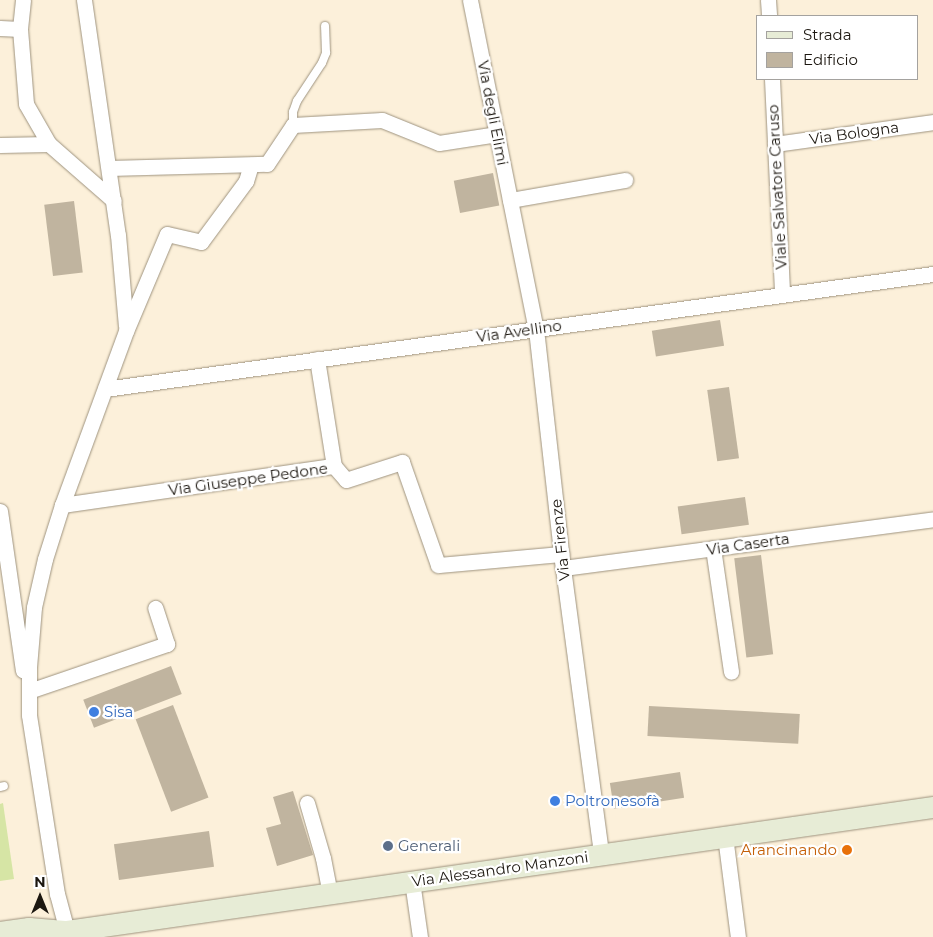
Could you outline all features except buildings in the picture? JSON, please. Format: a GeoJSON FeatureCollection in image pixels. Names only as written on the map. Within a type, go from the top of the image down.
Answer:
{"type":"FeatureCollection","features":[{"type":"Feature","properties":{"kind":"main road","name":"Via Alessandro Manzoni"},"geometry":{"type":"LineString","coordinates":[[0,932],[29,928],[64,935],[330,893],[933,807]]}},
{"type":"Feature","properties":{"kind":"street"},"geometry":{"type":"LineString","coordinates":[[23,0],[20,29],[26,104],[49,144],[114,201]]}},
{"type":"Feature","properties":{"kind":"street"},"geometry":{"type":"LineString","coordinates":[[84,0],[114,201],[123,273],[126,331]]}},
{"type":"Feature","properties":{"kind":"street","name":"Via degli Elimi"},"geometry":{"type":"LineString","coordinates":[[470,0],[516,227]]}},
{"type":"Feature","properties":{"kind":"street"},"geometry":{"type":"LineString","coordinates":[[768,0],[769,15]]}},
{"type":"Feature","properties":{"kind":"street"},"geometry":{"type":"LineString","coordinates":[[0,28],[20,29]]}},
{"type":"Feature","properties":{"kind":"street","name":"Viale Salvatore Caruso"},"geometry":{"type":"LineString","coordinates":[[772,80],[782,295]]}},
{"type":"Feature","properties":{"kind":"street"},"geometry":{"type":"LineString","coordinates":[[108,168],[267,164],[293,125],[382,120],[439,143],[497,134]]}},
{"type":"Feature","properties":{"kind":"street","name":"Via Bologna"},"geometry":{"type":"LineString","coordinates":[[775,144],[933,122]]}},
{"type":"Feature","properties":{"kind":"street"},"geometry":{"type":"LineString","coordinates":[[0,145],[49,144]]}},
{"type":"Feature","properties":{"kind":"street"},"geometry":{"type":"LineString","coordinates":[[29,715],[34,607],[62,505],[126,331],[167,234],[201,242],[246,180],[251,165]]}},
{"type":"Feature","properties":{"kind":"street"},"geometry":{"type":"LineString","coordinates":[[510,200],[625,180]]}},
{"type":"Feature","properties":{"kind":"street","name":"Via Firenze"},"geometry":{"type":"LineString","coordinates":[[516,227],[536,329],[562,561],[601,854]]}},
{"type":"Feature","properties":{"kind":"street","name":"Via Avellino"},"geometry":{"type":"LineString","coordinates":[[105,388],[933,274]]}},
{"type":"Feature","properties":{"kind":"street"},"geometry":{"type":"LineString","coordinates":[[318,359],[334,466]]}},
{"type":"Feature","properties":{"kind":"street","name":"Via Giuseppe Pedone"},"geometry":{"type":"LineString","coordinates":[[62,505],[334,466],[346,480],[402,462],[438,565],[562,561]]}},
{"type":"Feature","properties":{"kind":"street"},"geometry":{"type":"LineString","coordinates":[[0,511],[29,715],[64,935]]}},
{"type":"Feature","properties":{"kind":"street","name":"Via Caserta"},"geometry":{"type":"LineString","coordinates":[[562,561],[713,548],[933,519]]}},
{"type":"Feature","properties":{"kind":"street"},"geometry":{"type":"LineString","coordinates":[[713,548],[731,672]]}},
{"type":"Feature","properties":{"kind":"street"},"geometry":{"type":"LineString","coordinates":[[29,691],[167,644],[155,608]]}},
{"type":"Feature","properties":{"kind":"street"},"geometry":{"type":"LineString","coordinates":[[307,803],[323,858],[330,893]]}},
{"type":"Feature","properties":{"kind":"street"},"geometry":{"type":"LineString","coordinates":[[726,836],[738,937]]}},
{"type":"Feature","properties":{"kind":"street"},"geometry":{"type":"LineString","coordinates":[[412,881],[420,937]]}},
{"type":"Feature","properties":{"kind":"lane"},"geometry":{"type":"LineString","coordinates":[[293,125],[292,112],[297,101],[322,64],[326,53],[325,26]]}},
{"type":"Feature","properties":{"kind":"green space"},"geometry":{"type":"Polygon","coordinates":[[[3,803],[14,879],[0,881],[0,804],[3,803]]]}},
{"type":"Feature","properties":{"kind":"place","name":"Sisa"},"geometry":{"type":"Point","coordinates":[94,712]}},
{"type":"Feature","properties":{"kind":"place","name":"Poltronesofà"},"geometry":{"type":"Point","coordinates":[555,801]}},
{"type":"Feature","properties":{"kind":"place","name":"Generali"},"geometry":{"type":"Point","coordinates":[388,846]}},
{"type":"Feature","properties":{"kind":"place","name":"Arancinando"},"geometry":{"type":"Point","coordinates":[847,850]}}]}
